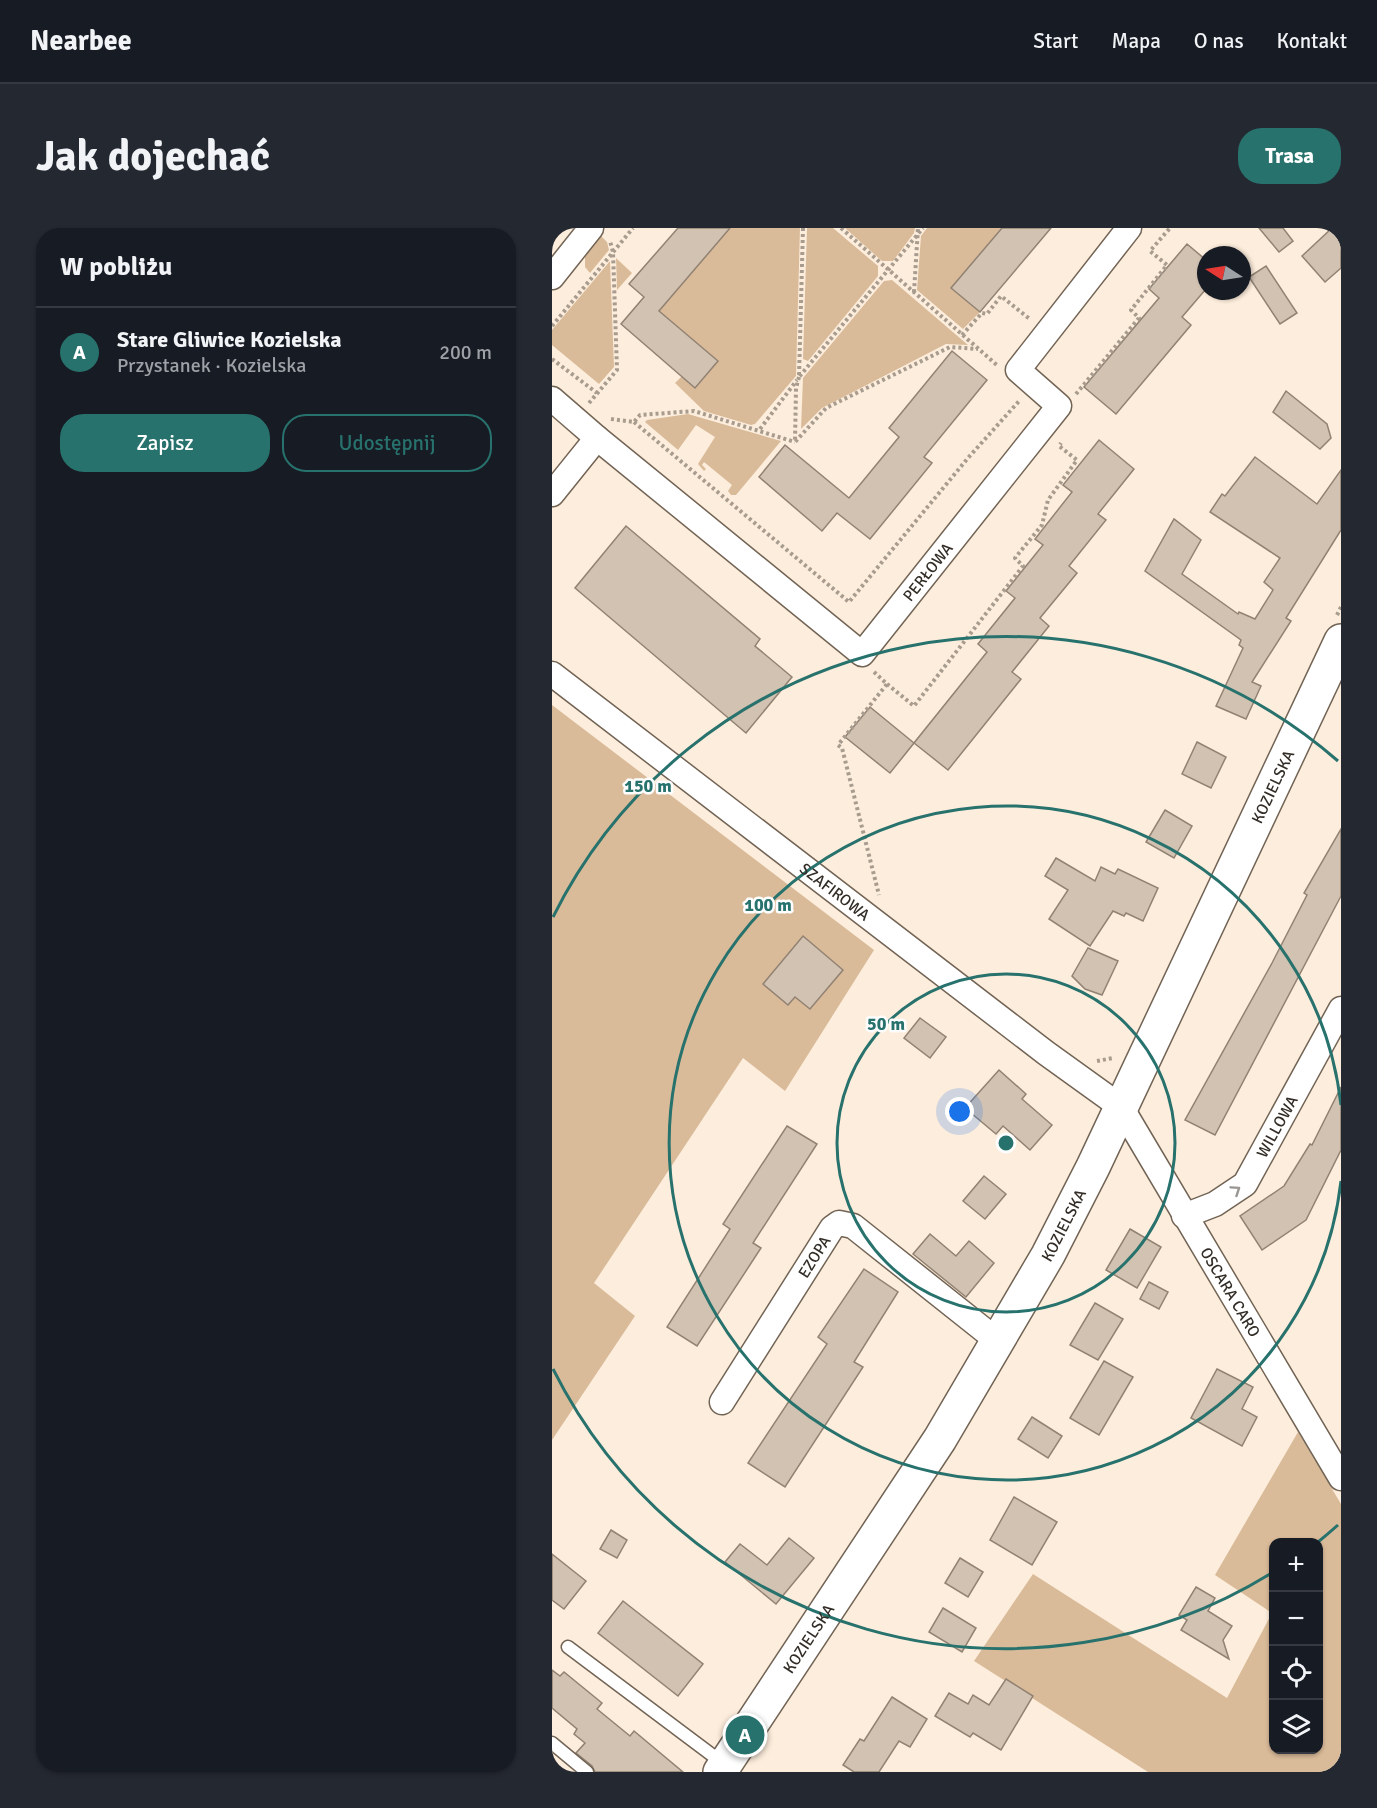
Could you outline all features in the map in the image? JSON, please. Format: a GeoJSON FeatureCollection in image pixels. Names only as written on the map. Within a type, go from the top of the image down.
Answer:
{"type":"FeatureCollection","features":[{"type":"Feature","properties":{"kind":"street","name":"PERŁOWA"},"geometry":{"type":"LineString","coordinates":[[862,654],[1059,406],[1018,370],[1129,228]]}},
{"type":"Feature","properties":{"kind":"street"},"geometry":{"type":"LineString","coordinates":[[552,277],[600,233]]}},
{"type":"Feature","properties":{"kind":"street"},"geometry":{"type":"LineString","coordinates":[[552,399],[602,429],[862,654]]}},
{"type":"Feature","properties":{"kind":"street"},"geometry":{"type":"LineString","coordinates":[[552,494],[602,429]]}},
{"type":"Feature","properties":{"kind":"street","name":"KOZIELSKA"},"geometry":{"type":"LineString","coordinates":[[722,1768],[940,1439],[1048,1255],[1121,1107],[1341,641]]}},
{"type":"Feature","properties":{"kind":"street","name":"SZAFIROWA"},"geometry":{"type":"LineString","coordinates":[[552,674],[1046,1053],[1121,1107]]}},
{"type":"Feature","properties":{"kind":"street","name":"WILLOWA"},"geometry":{"type":"LineString","coordinates":[[1184,1216],[1215,1204],[1245,1184],[1341,1009]]}},
{"type":"Feature","properties":{"kind":"street","name":"OSCARA CARO"},"geometry":{"type":"LineString","coordinates":[[1121,1107],[1341,1478]]}},
{"type":"Feature","properties":{"kind":"street","name":"EZOPA"},"geometry":{"type":"LineString","coordinates":[[722,1401],[832,1228],[839,1222],[853,1226],[999,1342]]}},
{"type":"Feature","properties":{"kind":"lane"},"geometry":{"type":"LineString","coordinates":[[568,1647],[722,1768]]}},
{"type":"Feature","properties":{"kind":"lane"},"geometry":{"type":"LineString","coordinates":[[552,1743],[587,1772]]}},
{"type":"Feature","properties":{"kind":"path"},"geometry":{"type":"LineString","coordinates":[[552,326],[633,228]]}},
{"type":"Feature","properties":{"kind":"path"},"geometry":{"type":"LineString","coordinates":[[795,442],[796,388],[799,377],[802,228]]}},
{"type":"Feature","properties":{"kind":"path"},"geometry":{"type":"LineString","coordinates":[[841,228],[888,272],[914,292],[1003,371]]}},
{"type":"Feature","properties":{"kind":"path"},"geometry":{"type":"LineString","coordinates":[[914,292],[918,228]]}},
{"type":"Feature","properties":{"kind":"path"},"geometry":{"type":"LineString","coordinates":[[760,429],[799,377],[923,228]]}},
{"type":"Feature","properties":{"kind":"path"},"geometry":{"type":"LineString","coordinates":[[1069,402],[1139,318],[1131,310],[1167,265],[1150,251],[1170,228]]}},
{"type":"Feature","properties":{"kind":"path"},"geometry":{"type":"LineString","coordinates":[[589,403],[617,370],[613,252],[600,233]]}},
{"type":"Feature","properties":{"kind":"path"},"geometry":{"type":"LineString","coordinates":[[962,335],[982,313],[987,314],[1001,296],[1032,321]]}},
{"type":"Feature","properties":{"kind":"path"},"geometry":{"type":"LineString","coordinates":[[795,442],[826,408],[950,347],[978,349]]}},
{"type":"Feature","properties":{"kind":"path"},"geometry":{"type":"LineString","coordinates":[[552,359],[597,393]]}},
{"type":"Feature","properties":{"kind":"path"},"geometry":{"type":"LineString","coordinates":[[634,422],[849,602],[1024,394]]}},
{"type":"Feature","properties":{"kind":"path"},"geometry":{"type":"LineString","coordinates":[[602,429],[634,422],[640,415],[694,411],[760,429],[795,442]]}},
{"type":"Feature","properties":{"kind":"path"},"geometry":{"type":"LineString","coordinates":[[862,654],[875,674],[914,706],[1023,566],[1015,558],[1042,525],[1047,500],[1077,460],[1059,446],[1065,438]]}},
{"type":"Feature","properties":{"kind":"path"},"geometry":{"type":"LineString","coordinates":[[880,896],[842,748],[838,745],[887,684]]}},
{"type":"Feature","properties":{"kind":"path"},"geometry":{"type":"LineString","coordinates":[[1092,1060],[1110,1059],[1119,1055]]}},
{"type":"Feature","properties":{"kind":"shaded area"},"geometry":{"type":"Polygon","coordinates":[[[730,228],[800,228],[796,376],[755,424],[751,425],[704,411],[675,383],[682,376],[718,361],[659,311],[730,228]]]}},
{"type":"Feature","properties":{"kind":"shaded area"},"geometry":{"type":"Polygon","coordinates":[[[807,228],[833,228],[878,266],[878,276],[808,361],[803,359],[807,228]]]}},
{"type":"Feature","properties":{"kind":"shaded area"},"geometry":{"type":"Polygon","coordinates":[[[845,228],[915,228],[914,233],[893,261],[882,261],[845,228]]]}},
{"type":"Feature","properties":{"kind":"shaded area"},"geometry":{"type":"Polygon","coordinates":[[[927,228],[1002,228],[952,288],[980,312],[963,329],[917,290],[921,236],[927,228]]]}},
{"type":"Feature","properties":{"kind":"shaded area"},"geometry":{"type":"Polygon","coordinates":[[[601,236],[607,242],[609,250],[590,273],[585,267],[585,256],[601,236]]]}},
{"type":"Feature","properties":{"kind":"shaded area"},"geometry":{"type":"Polygon","coordinates":[[[616,258],[632,273],[617,290],[616,258]]]}},
{"type":"Feature","properties":{"kind":"shaded area"},"geometry":{"type":"Polygon","coordinates":[[[610,261],[614,367],[599,384],[552,345],[552,330],[610,261]]]}},
{"type":"Feature","properties":{"kind":"shaded area"},"geometry":{"type":"Polygon","coordinates":[[[892,280],[968,345],[946,344],[822,408],[801,429],[803,378],[884,281],[892,280]]]}},
{"type":"Feature","properties":{"kind":"shaded area"},"geometry":{"type":"Polygon","coordinates":[[[688,414],[781,441],[736,495],[731,495],[728,491],[732,485],[704,462],[702,465],[706,469],[704,471],[698,464],[715,437],[696,425],[678,450],[645,422],[688,414]]]}},
{"type":"Feature","properties":{"kind":"shaded area"},"geometry":{"type":"Polygon","coordinates":[[[552,705],[874,950],[785,1091],[743,1058],[594,1283],[635,1316],[552,1440],[552,705]]]}},
{"type":"Feature","properties":{"kind":"shaded area"},"geometry":{"type":"Polygon","coordinates":[[[1298,1432],[1341,1504],[1341,1772],[1148,1772],[974,1661],[1033,1574],[1227,1698],[1269,1619],[1269,1754],[1323,1754],[1323,1538],[1269,1538],[1269,1611],[1215,1575],[1298,1432]]]}},
{"type":"Feature","properties":{"kind":"building"},"geometry":{"type":"Polygon","coordinates":[[[678,228],[730,228],[659,311],[718,361],[695,388],[621,324],[644,297],[629,284],[678,228]]]}},
{"type":"Feature","properties":{"kind":"building"},"geometry":{"type":"Polygon","coordinates":[[[1002,228],[1051,228],[980,312],[951,288],[1002,228]]]}},
{"type":"Feature","properties":{"kind":"building"},"geometry":{"type":"Polygon","coordinates":[[[1259,228],[1283,228],[1293,241],[1279,252],[1259,228]]]}},
{"type":"Feature","properties":{"kind":"building"},"geometry":{"type":"Polygon","coordinates":[[[1332,228],[1341,228],[1341,268],[1325,282],[1302,256],[1332,228]]]}},
{"type":"Feature","properties":{"kind":"building"},"geometry":{"type":"Polygon","coordinates":[[[1187,244],[1197,252],[1197,300],[1182,317],[1191,325],[1116,414],[1084,387],[1159,298],[1149,289],[1187,244]]]}},
{"type":"Feature","properties":{"kind":"building"},"geometry":{"type":"Polygon","coordinates":[[[1266,266],[1297,313],[1280,324],[1251,280],[1251,276],[1266,266]]]}},
{"type":"Feature","properties":{"kind":"building"},"geometry":{"type":"Polygon","coordinates":[[[952,351],[987,380],[924,457],[932,463],[870,539],[837,513],[822,531],[759,477],[785,445],[849,498],[899,437],[889,428],[952,351]]]}},
{"type":"Feature","properties":{"kind":"building"},"geometry":{"type":"Polygon","coordinates":[[[1286,391],[1327,424],[1331,438],[1320,449],[1273,412],[1286,391]]]}},
{"type":"Feature","properties":{"kind":"building"},"geometry":{"type":"Polygon","coordinates":[[[1099,440],[1134,469],[1098,514],[1106,520],[1069,566],[1077,573],[1040,618],[1049,626],[1012,672],[1021,679],[948,770],[914,743],[987,652],[978,644],[1015,598],[1006,591],[1043,545],[1035,539],[1072,492],[1063,485],[1099,440]]]}},
{"type":"Feature","properties":{"kind":"building"},"geometry":{"type":"Polygon","coordinates":[[[1255,457],[1317,504],[1341,470],[1341,530],[1286,618],[1291,621],[1252,682],[1261,686],[1246,719],[1216,706],[1243,648],[1239,645],[1241,640],[1145,571],[1174,519],[1201,540],[1182,574],[1238,614],[1239,612],[1255,619],[1273,590],[1264,582],[1280,558],[1210,512],[1222,494],[1225,496],[1255,457]]]}},
{"type":"Feature","properties":{"kind":"building"},"geometry":{"type":"Polygon","coordinates":[[[626,526],[760,639],[755,646],[792,677],[746,733],[575,588],[626,526]]]}},
{"type":"Feature","properties":{"kind":"building"},"geometry":{"type":"Polygon","coordinates":[[[870,707],[914,743],[890,773],[845,737],[870,707]]]}},
{"type":"Feature","properties":{"kind":"building"},"geometry":{"type":"Polygon","coordinates":[[[1197,742],[1226,757],[1211,788],[1182,774],[1197,742]]]}},
{"type":"Feature","properties":{"kind":"building"},"geometry":{"type":"Polygon","coordinates":[[[1165,810],[1192,826],[1174,858],[1146,842],[1165,810]]]}},
{"type":"Feature","properties":{"kind":"building"},"geometry":{"type":"Polygon","coordinates":[[[1341,829],[1341,896],[1215,1135],[1185,1120],[1272,963],[1307,895],[1304,893],[1341,829]]]}},
{"type":"Feature","properties":{"kind":"building"},"geometry":{"type":"Polygon","coordinates":[[[1056,858],[1095,881],[1101,867],[1115,874],[1118,869],[1158,888],[1143,921],[1126,913],[1124,916],[1113,911],[1090,946],[1049,919],[1068,890],[1045,876],[1056,858]]]}},
{"type":"Feature","properties":{"kind":"building"},"geometry":{"type":"Polygon","coordinates":[[[803,936],[843,970],[810,1009],[795,997],[788,1005],[763,984],[803,936]]]}},
{"type":"Feature","properties":{"kind":"building"},"geometry":{"type":"Polygon","coordinates":[[[1088,948],[1118,961],[1102,995],[1085,989],[1072,976],[1088,948]]]}},
{"type":"Feature","properties":{"kind":"building"},"geometry":{"type":"Polygon","coordinates":[[[920,1018],[946,1037],[930,1058],[904,1038],[920,1018]]]}},
{"type":"Feature","properties":{"kind":"building"},"geometry":{"type":"Polygon","coordinates":[[[999,1070],[1026,1094],[1022,1099],[1052,1125],[1030,1150],[1003,1126],[996,1134],[965,1108],[999,1070]]]}},
{"type":"Feature","properties":{"kind":"building"},"geometry":{"type":"Polygon","coordinates":[[[1341,1087],[1341,1150],[1306,1220],[1262,1250],[1240,1216],[1284,1186],[1310,1144],[1312,1145],[1341,1087]]]}},
{"type":"Feature","properties":{"kind":"building"},"geometry":{"type":"Polygon","coordinates":[[[787,1126],[817,1144],[753,1243],[761,1248],[697,1346],[667,1327],[730,1229],[723,1224],[787,1126]]]}},
{"type":"Feature","properties":{"kind":"building"},"geometry":{"type":"Polygon","coordinates":[[[984,1176],[1006,1194],[985,1219],[963,1201],[984,1176]]]}},
{"type":"Feature","properties":{"kind":"building"},"geometry":{"type":"Polygon","coordinates":[[[1130,1229],[1161,1247],[1137,1288],[1106,1270],[1130,1229]]]}},
{"type":"Feature","properties":{"kind":"building"},"geometry":{"type":"Polygon","coordinates":[[[930,1234],[956,1256],[969,1241],[994,1263],[966,1297],[913,1254],[930,1234]]]}},
{"type":"Feature","properties":{"kind":"building"},"geometry":{"type":"Polygon","coordinates":[[[864,1269],[898,1292],[854,1362],[863,1367],[785,1487],[748,1463],[827,1344],[818,1337],[864,1269]]]}},
{"type":"Feature","properties":{"kind":"building"},"geometry":{"type":"Polygon","coordinates":[[[1149,1282],[1168,1292],[1159,1309],[1140,1299],[1149,1282]]]}},
{"type":"Feature","properties":{"kind":"building"},"geometry":{"type":"Polygon","coordinates":[[[1095,1303],[1123,1319],[1098,1360],[1070,1345],[1095,1303]]]}},
{"type":"Feature","properties":{"kind":"building"},"geometry":{"type":"Polygon","coordinates":[[[1104,1361],[1133,1377],[1099,1435],[1070,1418],[1104,1361]]]}},
{"type":"Feature","properties":{"kind":"building"},"geometry":{"type":"Polygon","coordinates":[[[1217,1369],[1253,1387],[1242,1409],[1257,1417],[1242,1446],[1191,1418],[1217,1369]]]}},
{"type":"Feature","properties":{"kind":"building"},"geometry":{"type":"Polygon","coordinates":[[[1032,1417],[1062,1436],[1048,1458],[1018,1439],[1032,1417]]]}},
{"type":"Feature","properties":{"kind":"building"},"geometry":{"type":"Polygon","coordinates":[[[1014,1497],[1057,1522],[1032,1565],[990,1540],[1014,1497]]]}},
{"type":"Feature","properties":{"kind":"building"},"geometry":{"type":"Polygon","coordinates":[[[611,1530],[627,1540],[617,1558],[600,1549],[611,1530]]]}},
{"type":"Feature","properties":{"kind":"building"},"geometry":{"type":"Polygon","coordinates":[[[789,1538],[814,1558],[776,1604],[725,1562],[740,1544],[767,1565],[789,1538]]]}},
{"type":"Feature","properties":{"kind":"building"},"geometry":{"type":"Polygon","coordinates":[[[552,1554],[586,1581],[564,1609],[552,1600],[552,1554]]]}},
{"type":"Feature","properties":{"kind":"building"},"geometry":{"type":"Polygon","coordinates":[[[960,1558],[983,1572],[968,1597],[945,1583],[960,1558]]]}},
{"type":"Feature","properties":{"kind":"building"},"geometry":{"type":"Polygon","coordinates":[[[1196,1587],[1215,1598],[1208,1611],[1232,1626],[1223,1640],[1229,1659],[1181,1630],[1187,1620],[1179,1615],[1196,1587]]]}},
{"type":"Feature","properties":{"kind":"building"},"geometry":{"type":"Polygon","coordinates":[[[623,1601],[703,1664],[678,1696],[598,1633],[623,1601]]]}},
{"type":"Feature","properties":{"kind":"building"},"geometry":{"type":"Polygon","coordinates":[[[943,1608],[976,1628],[962,1652],[929,1632],[943,1608]]]}},
{"type":"Feature","properties":{"kind":"building"},"geometry":{"type":"Polygon","coordinates":[[[552,1670],[560,1676],[564,1672],[602,1703],[597,1709],[630,1736],[634,1731],[683,1772],[595,1772],[592,1766],[576,1753],[585,1743],[574,1734],[577,1729],[552,1708],[552,1670]]]}},
{"type":"Feature","properties":{"kind":"building"},"geometry":{"type":"Polygon","coordinates":[[[1006,1679],[1033,1696],[1001,1750],[973,1733],[970,1737],[935,1716],[949,1693],[968,1704],[973,1695],[989,1705],[1006,1679]]]}},
{"type":"Feature","properties":{"kind":"building"},"geometry":{"type":"Polygon","coordinates":[[[892,1697],[927,1719],[910,1747],[899,1741],[879,1772],[854,1772],[843,1765],[860,1739],[864,1741],[892,1697]]]}},
{"type":"Feature","properties":{"kind":"place","name":"Stare Gliwice Kozielska"},"geometry":{"type":"Point","coordinates":[745,1735]}}]}
